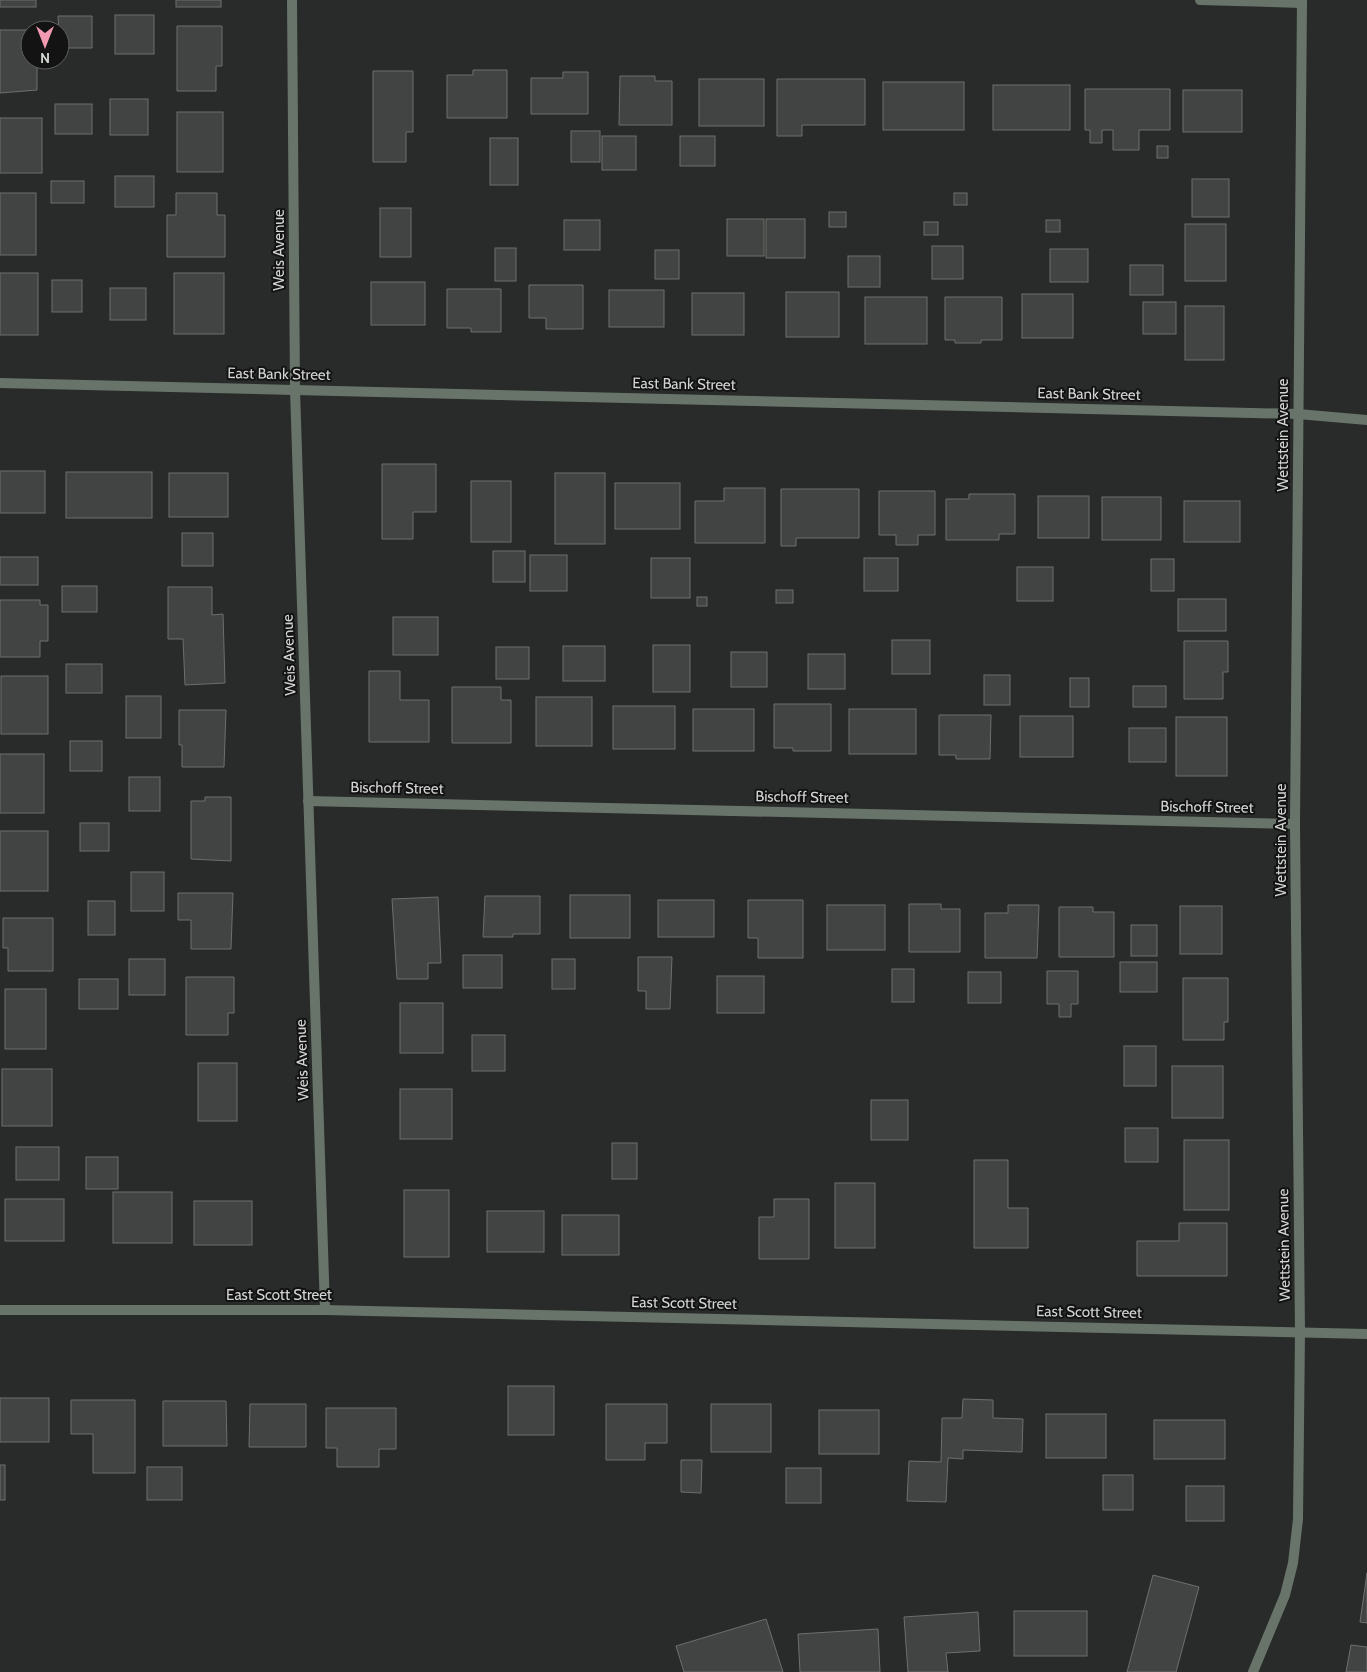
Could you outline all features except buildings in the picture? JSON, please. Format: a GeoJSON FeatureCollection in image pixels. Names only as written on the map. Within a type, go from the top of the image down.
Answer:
{"type":"FeatureCollection","features":[{"type":"Feature","properties":{"kind":"street","name":"Weis Avenue"},"geometry":{"type":"LineString","coordinates":[[292,0],[295,390],[325,1310]]}},
{"type":"Feature","properties":{"kind":"street"},"geometry":{"type":"LineString","coordinates":[[1200,0],[1302,1]]}},
{"type":"Feature","properties":{"kind":"street","name":"Wettstein Avenue"},"geometry":{"type":"LineString","coordinates":[[1253,1672],[1285,1595],[1295,1548],[1298,1519],[1300,1332],[1295,824],[1302,1]]}},
{"type":"Feature","properties":{"kind":"street","name":"East Bank Street"},"geometry":{"type":"LineString","coordinates":[[0,382],[1298,414],[1367,420]]}},
{"type":"Feature","properties":{"kind":"street","name":"Bischoff Street"},"geometry":{"type":"LineString","coordinates":[[308,801],[1295,824]]}},
{"type":"Feature","properties":{"kind":"street","name":"East Scott Street"},"geometry":{"type":"LineString","coordinates":[[0,1310],[325,1310],[1367,1334]]}}]}
